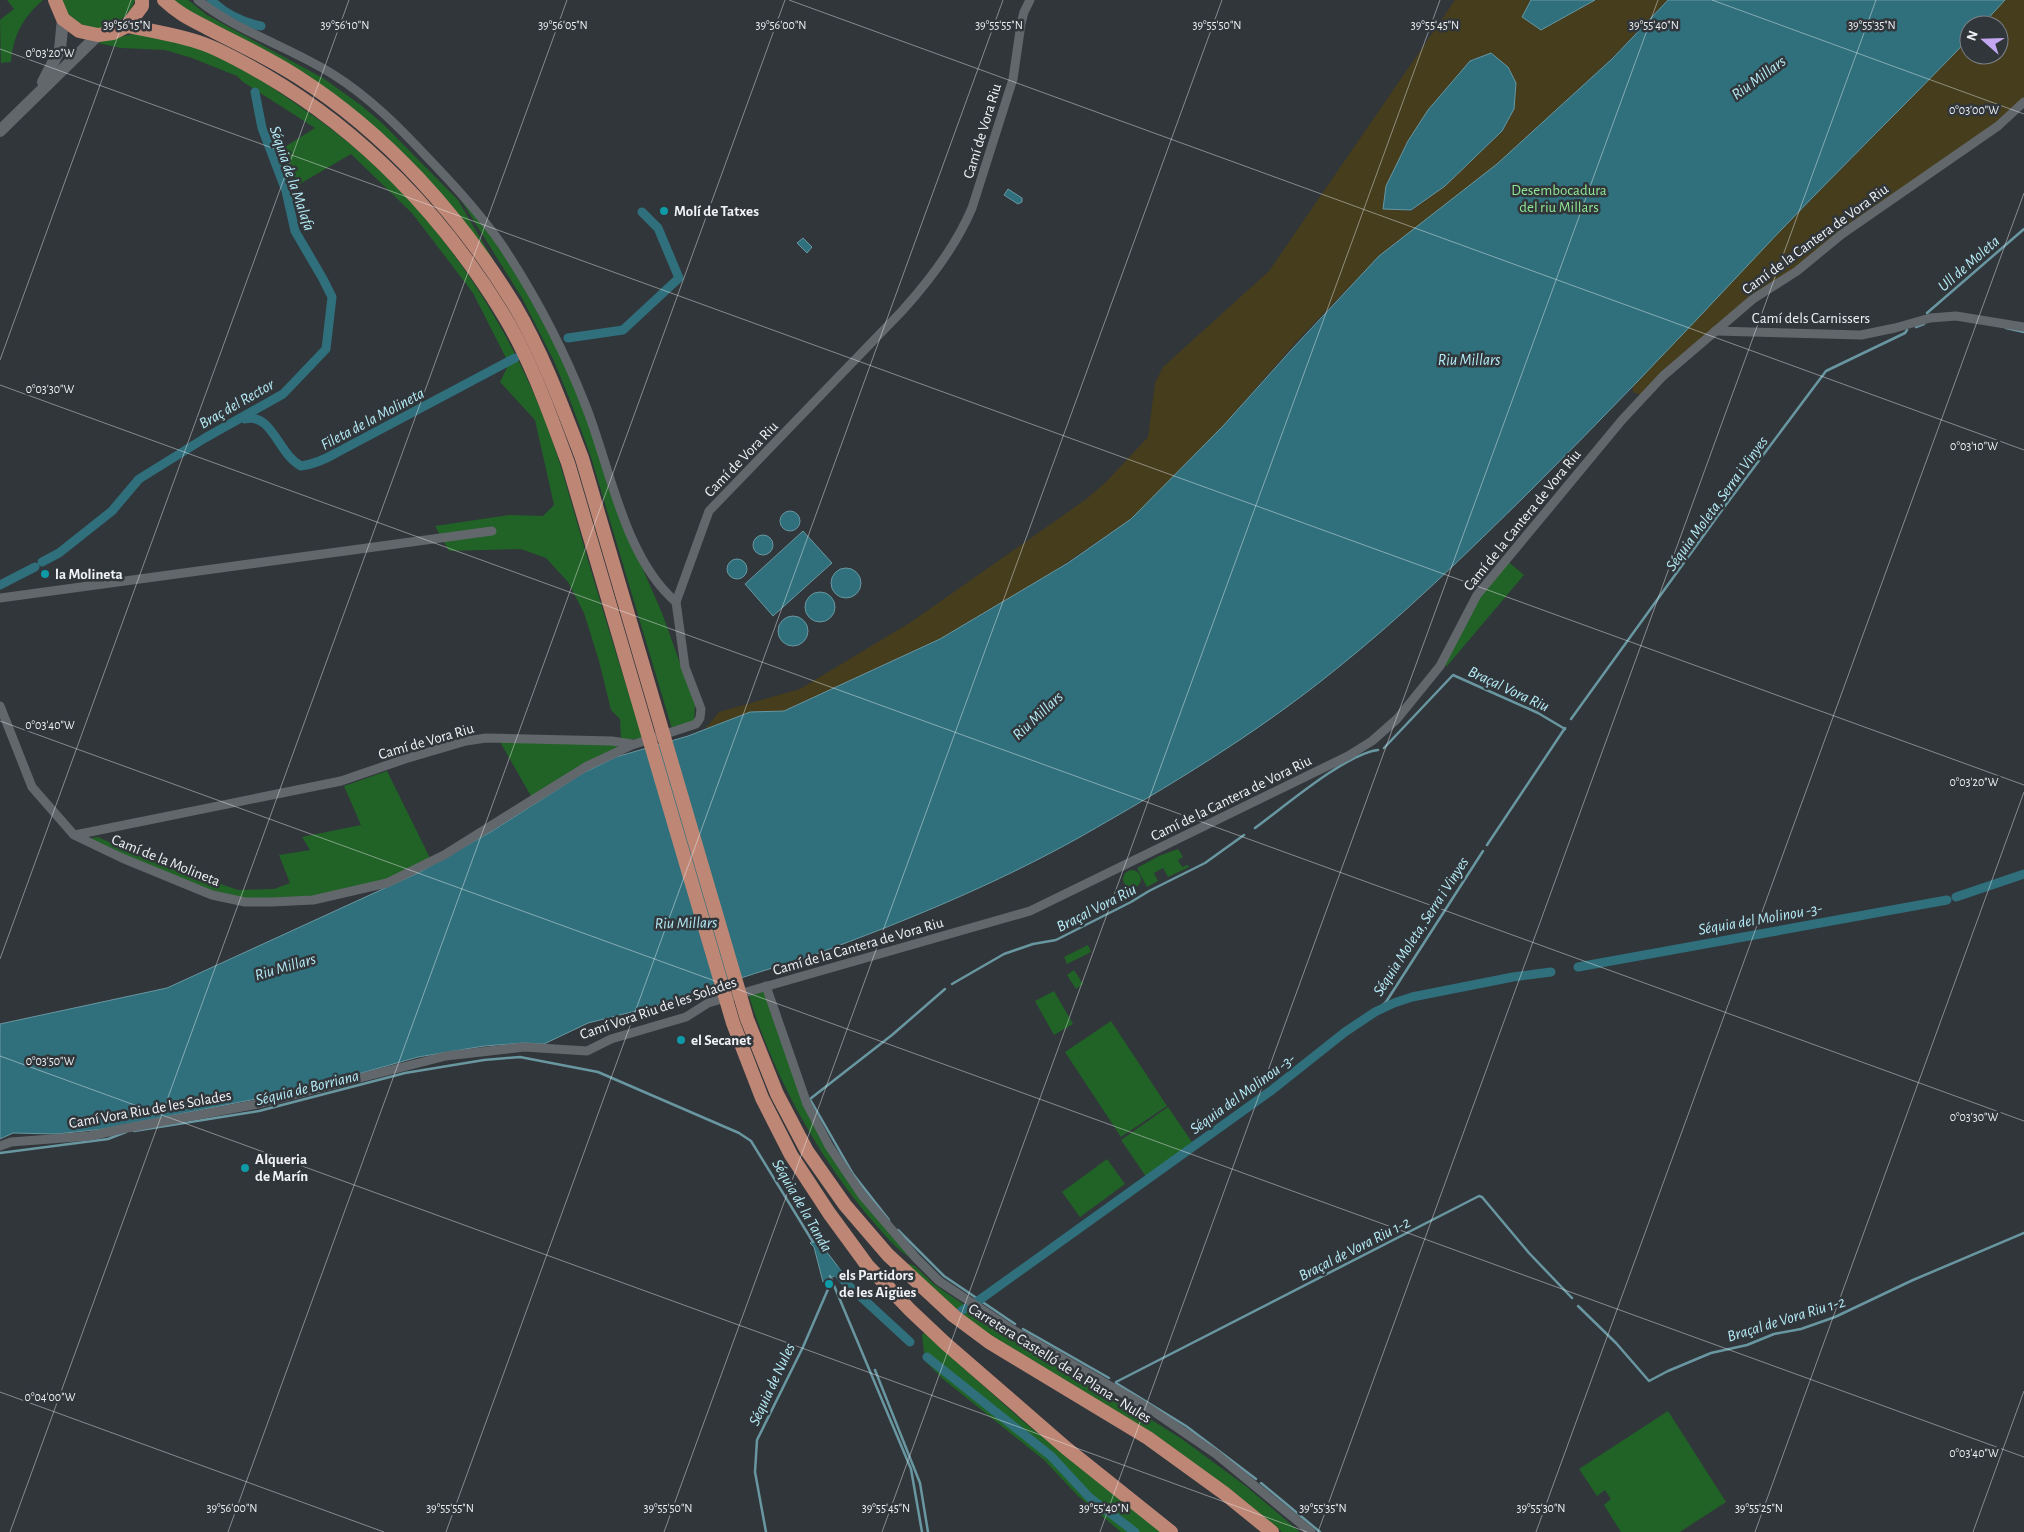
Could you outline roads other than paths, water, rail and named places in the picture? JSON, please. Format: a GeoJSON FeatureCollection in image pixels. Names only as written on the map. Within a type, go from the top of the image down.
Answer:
{"type":"FeatureCollection","features":[{"type":"Feature","properties":{"kind":"main road"},"geometry":{"type":"LineString","coordinates":[[55,0],[63,19],[79,31],[98,36],[113,33],[127,26],[142,6],[142,0]]}},
{"type":"Feature","properties":{"kind":"main road","name":"Carretera Castelló de la Plana - Nules"},"geometry":{"type":"LineString","coordinates":[[164,0],[179,14],[250,50],[298,78],[352,117],[400,158],[443,205],[476,247],[515,307],[547,370],[582,458],[747,1019],[777,1094],[807,1151],[845,1205],[894,1261],[954,1316],[988,1342],[1148,1438],[1224,1493],[1272,1532]]}},
{"type":"Feature","properties":{"kind":"main road"},"geometry":{"type":"LineString","coordinates":[[127,26],[172,34],[206,44],[291,90],[341,127],[390,170],[432,215],[466,258],[504,315],[533,372],[568,463],[733,1023],[762,1098],[791,1155],[829,1214],[867,1265],[910,1310],[1066,1448],[1171,1532]]}},
{"type":"Feature","properties":{"kind":"street"},"geometry":{"type":"LineString","coordinates":[[198,0],[221,17],[335,76],[395,123],[467,198],[506,252],[558,341],[586,405],[624,519],[646,568],[667,595],[676,602]]}},
{"type":"Feature","properties":{"kind":"street","name":"Camí de Vora Riu"},"geometry":{"type":"LineString","coordinates":[[74,836],[341,782],[405,759],[466,741],[486,738],[612,741],[632,744],[696,724],[700,718],[700,709],[686,667],[676,602],[709,511],[908,305],[938,266],[966,222],[1013,79],[1024,12],[1030,0]]}},
{"type":"Feature","properties":{"kind":"street"},"geometry":{"type":"LineString","coordinates":[[34,96],[60,49],[63,19]]}},
{"type":"Feature","properties":{"kind":"street"},"geometry":{"type":"LineString","coordinates":[[0,132],[34,96],[98,36]]}},
{"type":"Feature","properties":{"kind":"street","name":"Camí de la Cantera de Vora Riu"},"geometry":{"type":"LineString","coordinates":[[766,986],[1030,911],[1348,756],[1372,741],[1398,719],[1440,666],[1477,595],[1622,420],[1663,376],[1753,299],[1797,271],[1842,234],[1998,126],[2024,102]]}},
{"type":"Feature","properties":{"kind":"street","name":"Camí dels Carnissers"},"geometry":{"type":"LineString","coordinates":[[1715,331],[1861,335],[1930,318],[1956,316],[2024,327]]}},
{"type":"Feature","properties":{"kind":"street"},"geometry":{"type":"LineString","coordinates":[[0,598],[492,531]]}},
{"type":"Feature","properties":{"kind":"street","name":"Camí de la Molineta"},"geometry":{"type":"LineString","coordinates":[[0,706],[32,787],[74,836],[212,896],[244,902],[302,901],[344,894],[386,883],[444,855],[580,770],[632,744]]}},
{"type":"Feature","properties":{"kind":"street"},"geometry":{"type":"LineString","coordinates":[[766,986],[806,1104],[829,1146],[862,1195],[916,1258],[939,1281],[1010,1328],[1150,1409],[1216,1454],[1311,1532]]}},
{"type":"Feature","properties":{"kind":"street","name":"Camí Vora Riu de les Solades"},"geometry":{"type":"LineString","coordinates":[[0,1146],[11,1142],[103,1134],[258,1104],[446,1056],[524,1047],[587,1051],[611,1038],[686,1017],[708,1003],[766,986]]}},
{"type":"Feature","properties":{"kind":"water"},"geometry":{"type":"Polygon","coordinates":[[[1531,0],[1595,0],[1541,30],[1522,17],[1531,0]]]}},
{"type":"Feature","properties":{"kind":"water","name":"Riu Millars"},"geometry":{"type":"Polygon","coordinates":[[[1668,0],[2005,0],[1991,15],[1959,15],[1959,49],[1799,211],[1613,407],[1530,491],[1410,606],[1305,694],[1243,738],[1179,779],[1080,837],[983,886],[917,915],[850,941],[724,984],[695,996],[588,1023],[544,1044],[524,1043],[484,1046],[418,1057],[312,1087],[256,1099],[103,1129],[57,1134],[13,1133],[0,1139],[0,1024],[167,988],[420,872],[492,831],[583,773],[616,757],[688,736],[750,712],[784,711],[940,639],[1068,563],[1131,519],[1223,426],[1379,256],[1497,164],[1613,58],[1668,0]]]}},
{"type":"Feature","properties":{"kind":"water"},"geometry":{"type":"Polygon","coordinates":[[[1491,53],[1508,67],[1516,83],[1514,109],[1502,131],[1445,186],[1411,210],[1383,209],[1386,186],[1408,141],[1428,110],[1470,61],[1491,53]]]}},
{"type":"Feature","properties":{"kind":"water"},"geometry":{"type":"Polygon","coordinates":[[[1008,189],[1022,198],[1022,202],[1018,204],[1004,195],[1008,189]]]}},
{"type":"Feature","properties":{"kind":"water"},"geometry":{"type":"Polygon","coordinates":[[[803,238],[812,247],[807,253],[797,243],[803,238]]]}},
{"type":"Feature","properties":{"kind":"water"},"geometry":{"type":"Polygon","coordinates":[[[790,511],[797,514],[800,521],[797,528],[790,531],[783,528],[780,521],[783,514],[790,511]]]}},
{"type":"Feature","properties":{"kind":"water"},"geometry":{"type":"Polygon","coordinates":[[[803,531],[832,563],[773,616],[745,584],[803,531]]]}},
{"type":"Feature","properties":{"kind":"water"},"geometry":{"type":"Polygon","coordinates":[[[763,535],[770,538],[773,545],[770,552],[763,555],[756,552],[753,545],[756,538],[763,535]]]}},
{"type":"Feature","properties":{"kind":"water"},"geometry":{"type":"Polygon","coordinates":[[[737,559],[744,562],[747,569],[744,576],[737,579],[730,576],[727,569],[730,562],[737,559]]]}},
{"type":"Feature","properties":{"kind":"water"},"geometry":{"type":"Polygon","coordinates":[[[846,568],[857,572],[861,583],[857,594],[846,598],[835,594],[831,583],[835,572],[846,568]]]}},
{"type":"Feature","properties":{"kind":"water"},"geometry":{"type":"Polygon","coordinates":[[[820,592],[831,596],[835,607],[831,618],[820,622],[809,618],[805,607],[809,596],[820,592]]]}},
{"type":"Feature","properties":{"kind":"water"},"geometry":{"type":"Polygon","coordinates":[[[793,616],[804,620],[808,631],[804,642],[793,646],[782,642],[778,631],[782,620],[793,616]]]}},
{"type":"Feature","properties":{"kind":"water"},"geometry":{"type":"Polygon","coordinates":[[[816,1238],[846,1277],[840,1280],[836,1275],[823,1282],[814,1247],[810,1243],[816,1238]]]}},
{"type":"Feature","properties":{"kind":"waterway","name":"Braç del Rector"},"geometry":{"type":"LineString","coordinates":[[211,0],[234,17],[261,26]]}},
{"type":"Feature","properties":{"kind":"waterway","name":"Braç del Rector"},"geometry":{"type":"LineString","coordinates":[[42,562],[59,553],[112,511],[139,479],[205,438],[283,394],[326,349],[332,297],[295,231],[286,191],[262,128],[255,92]]}},
{"type":"Feature","properties":{"kind":"waterway","name":"Fileta de la Molineta"},"geometry":{"type":"LineString","coordinates":[[568,338],[623,330],[679,278],[658,228],[642,212]]}},
{"type":"Feature","properties":{"kind":"waterway","name":"Ull de Moleta"},"geometry":{"type":"LineString","coordinates":[[1927,313],[2024,229]]}},
{"type":"Feature","properties":{"kind":"waterway"},"geometry":{"type":"LineString","coordinates":[[1916,327],[1924,324]]}},
{"type":"Feature","properties":{"kind":"waterway"},"geometry":{"type":"LineString","coordinates":[[2006,328],[2024,332]]}},
{"type":"Feature","properties":{"kind":"waterway","name":"Séquia Moleta, Serra i Vinyes"},"geometry":{"type":"LineString","coordinates":[[1571,719],[1722,510],[1826,371],[1905,333],[1907,330]]}},
{"type":"Feature","properties":{"kind":"waterway","name":"Fileta de la Molineta"},"geometry":{"type":"LineString","coordinates":[[245,419],[254,419],[262,422],[269,428],[286,453],[301,466],[311,464],[327,458],[515,358]]}},
{"type":"Feature","properties":{"kind":"waterway"},"geometry":{"type":"LineString","coordinates":[[0,585],[35,567]]}},
{"type":"Feature","properties":{"kind":"waterway","name":"Braçal Vora Riu"},"geometry":{"type":"LineString","coordinates":[[1384,748],[1453,675],[1538,713],[1565,729]]}},
{"type":"Feature","properties":{"kind":"waterway","name":"Séquia Moleta, Serra i Vinyes"},"geometry":{"type":"LineString","coordinates":[[1487,845],[1565,728]]}},
{"type":"Feature","properties":{"kind":"waterway","name":"Braçal Vora Riu"},"geometry":{"type":"LineString","coordinates":[[1255,828],[1332,771],[1364,754],[1378,750]]}},
{"type":"Feature","properties":{"kind":"waterway","name":"Braçal Vora Riu"},"geometry":{"type":"LineString","coordinates":[[952,984],[1004,954],[1033,944],[1056,940],[1131,902],[1205,863],[1244,835]]}},
{"type":"Feature","properties":{"kind":"waterway","name":"Séquia Moleta, Serra i Vinyes"},"geometry":{"type":"LineString","coordinates":[[1375,1012],[1386,1002],[1483,851]]}},
{"type":"Feature","properties":{"kind":"waterway","name":"Séquia del Molinou -3-"},"geometry":{"type":"LineString","coordinates":[[1956,897],[2024,874]]}},
{"type":"Feature","properties":{"kind":"waterway","name":"Séquia del Molinou -3-"},"geometry":{"type":"LineString","coordinates":[[1578,967],[1947,900]]}},
{"type":"Feature","properties":{"kind":"waterway","name":"Séquia del Molinou -3-"},"geometry":{"type":"LineString","coordinates":[[978,1301],[1272,1090],[1345,1032],[1375,1012],[1412,997],[1513,977],[1551,972]]}},
{"type":"Feature","properties":{"kind":"waterway","name":"Braçal Vora Riu"},"geometry":{"type":"LineString","coordinates":[[810,1099],[892,1035],[945,989]]}},
{"type":"Feature","properties":{"kind":"waterway","name":"Séquia de Borriana"},"geometry":{"type":"LineString","coordinates":[[134,1131],[259,1111],[405,1073],[484,1060],[520,1057],[598,1072],[739,1133],[751,1141],[813,1242]]}},
{"type":"Feature","properties":{"kind":"waterway","name":"Braçal de Vora Riu 1-2"},"geometry":{"type":"LineString","coordinates":[[811,1101],[853,1174],[889,1220]]}},
{"type":"Feature","properties":{"kind":"waterway","name":"Séquia de Borriana"},"geometry":{"type":"LineString","coordinates":[[0,1153],[108,1139],[126,1132]]}},
{"type":"Feature","properties":{"kind":"waterway","name":"Braçal de Vora Riu 1-2"},"geometry":{"type":"LineString","coordinates":[[1116,1382],[1479,1196],[1482,1197],[1529,1253],[1572,1298]]}},
{"type":"Feature","properties":{"kind":"waterway","name":"Braçal de Vora Riu 1-2"},"geometry":{"type":"LineString","coordinates":[[898,1230],[944,1276],[1015,1324]]}},
{"type":"Feature","properties":{"kind":"waterway","name":"Braçal de Vora Riu 1-2"},"geometry":{"type":"LineString","coordinates":[[1578,1306],[1616,1343],[1649,1381],[1711,1353],[1747,1345],[1774,1334],[1801,1329],[1835,1317],[1913,1280],[2024,1233]]}},
{"type":"Feature","properties":{"kind":"waterway"},"geometry":{"type":"LineString","coordinates":[[836,1271],[847,1284],[910,1342]]}},
{"type":"Feature","properties":{"kind":"waterway","name":"Séquia de la Tanda"},"geometry":{"type":"LineString","coordinates":[[830,1276],[911,1469],[922,1532]]}},
{"type":"Feature","properties":{"kind":"waterway","name":"Séquia de Nules"},"geometry":{"type":"LineString","coordinates":[[766,1532],[755,1472],[757,1440],[803,1347],[832,1280]]}},
{"type":"Feature","properties":{"kind":"waterway","name":"Séquia del Molinou -3-"},"geometry":{"type":"LineString","coordinates":[[961,1311],[966,1308]]}},
{"type":"Feature","properties":{"kind":"waterway","name":"Braçal de Vora Riu 1-2"},"geometry":{"type":"LineString","coordinates":[[1023,1329],[1109,1378]]}},
{"type":"Feature","properties":{"kind":"waterway"},"geometry":{"type":"LineString","coordinates":[[927,1357],[1051,1456],[1089,1497],[1135,1532]]}},
{"type":"Feature","properties":{"kind":"waterway","name":"Séquia de la Tanda"},"geometry":{"type":"LineString","coordinates":[[875,1370],[920,1483],[928,1532]]}},
{"type":"Feature","properties":{"kind":"waterway"},"geometry":{"type":"LineString","coordinates":[[1116,1383],[1186,1426],[1256,1479]]}},
{"type":"Feature","properties":{"kind":"waterway"},"geometry":{"type":"LineString","coordinates":[[1261,1483],[1320,1532]]}},
{"type":"Feature","properties":{"kind":"place","name":"Molí de Tatxes"},"geometry":{"type":"Point","coordinates":[664,211]}},
{"type":"Feature","properties":{"kind":"place","name":"la Molineta"},"geometry":{"type":"Point","coordinates":[45,574]}},
{"type":"Feature","properties":{"kind":"place","name":"el Secanet"},"geometry":{"type":"Point","coordinates":[681,1040]}},
{"type":"Feature","properties":{"kind":"place","name":"Alqueria de Marín"},"geometry":{"type":"Point","coordinates":[245,1168]}},
{"type":"Feature","properties":{"kind":"place","name":"els Partidors de les Aigües"},"geometry":{"type":"Point","coordinates":[829,1284]}},
{"type":"Feature","properties":{"kind":"water label","name":"Séquia de la Malafa"},"geometry":{"type":"Point","coordinates":[293,178]}},
{"type":"Feature","properties":{"kind":"park label","name":"Desembocadura del riu Millars"},"geometry":{"type":"Point","coordinates":[1559,198]}}]}
